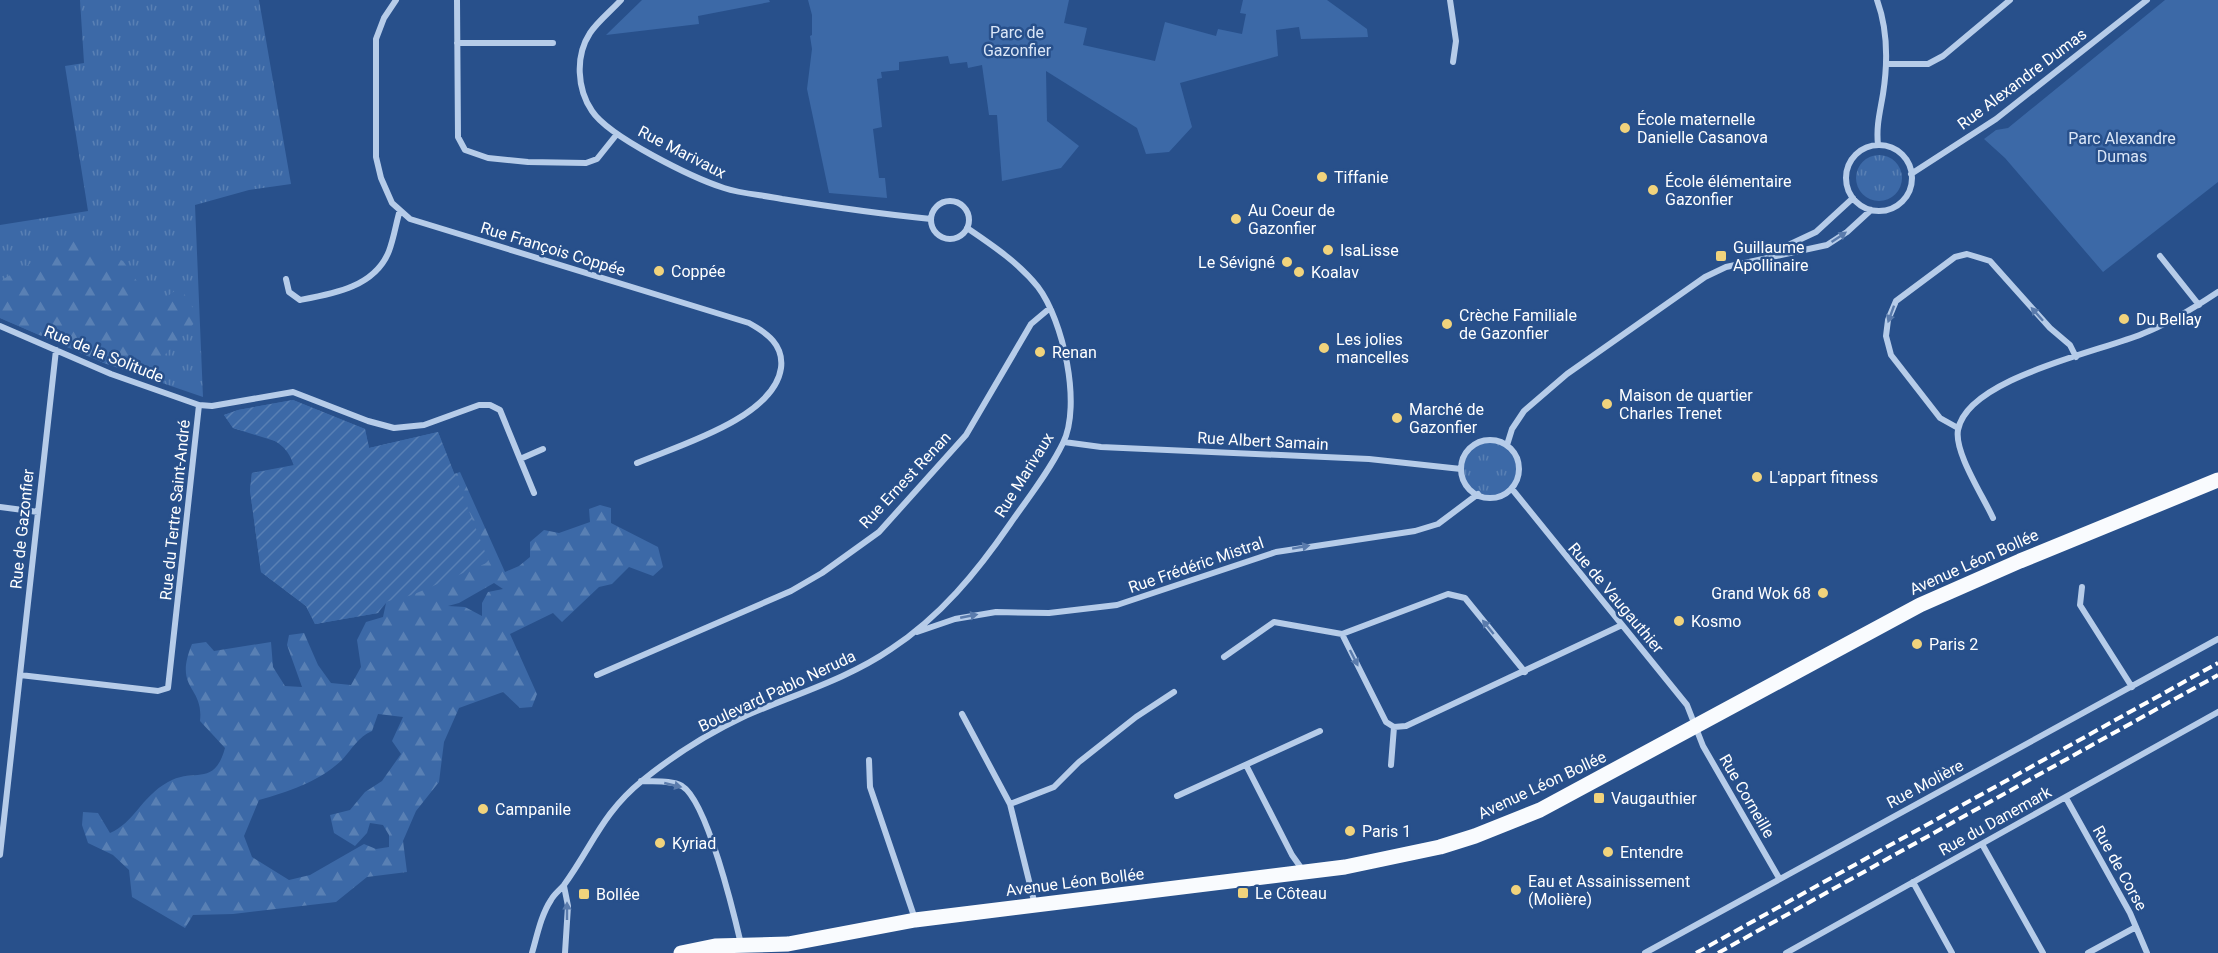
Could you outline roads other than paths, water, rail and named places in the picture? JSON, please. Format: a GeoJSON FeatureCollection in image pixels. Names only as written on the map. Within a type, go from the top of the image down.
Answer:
{"type":"FeatureCollection","features":[{"type":"Feature","properties":{"kind":"main road","name":"Avenue Léon Bollée"},"geometry":{"type":"LineString","coordinates":[[771,953],[915,920],[1305,872],[1413,853],[1475,836],[1580,791],[1940,595],[2218,480]]}},
{"type":"Feature","properties":{"kind":"main road","name":"Avenue Léon Bollée"},"geometry":{"type":"LineString","coordinates":[[681,953],[741,945],[789,948]]}},
{"type":"Feature","properties":{"kind":"street","name":"Rue François Coppée"},"geometry":{"type":"LineString","coordinates":[[396,0],[384,18],[376,39],[376,157],[381,178],[392,203],[410,219],[749,323],[764,331],[777,345],[782,360],[780,375],[768,394],[750,411],[723,428],[637,463]]}},
{"type":"Feature","properties":{"kind":"street"},"geometry":{"type":"LineString","coordinates":[[457,0],[458,137],[465,150],[488,158],[528,162],[586,163],[597,159],[617,134]]}},
{"type":"Feature","properties":{"kind":"street","name":"Rue Marivaux"},"geometry":{"type":"LineString","coordinates":[[621,0],[590,33],[580,56],[583,92],[591,110],[617,134],[691,174],[726,189],[864,212],[931,219]]}},
{"type":"Feature","properties":{"kind":"street"},"geometry":{"type":"LineString","coordinates":[[1450,0],[1456,41],[1453,62]]}},
{"type":"Feature","properties":{"kind":"street"},"geometry":{"type":"LineString","coordinates":[[1877,0],[1884,27],[1887,64],[1876,125],[1878,145]]}},
{"type":"Feature","properties":{"kind":"street"},"geometry":{"type":"LineString","coordinates":[[1887,64],[1928,64],[1943,56],[2010,0]]}},
{"type":"Feature","properties":{"kind":"street","name":"Rue Alexandre Dumas"},"geometry":{"type":"LineString","coordinates":[[1911,174],[1996,119],[2147,0]]}},
{"type":"Feature","properties":{"kind":"street"},"geometry":{"type":"LineString","coordinates":[[456,43],[554,43]]}},
{"type":"Feature","properties":{"kind":"street"},"geometry":{"type":"LineString","coordinates":[[1878,145],[1891,147],[1901,154],[1908,163],[1911,174],[1907,195],[1889,209],[1871,210],[1852,198],[1846,178],[1848,167],[1857,153],[1878,145]]}},
{"type":"Feature","properties":{"kind":"street"},"geometry":{"type":"LineString","coordinates":[[1764,258],[1816,232],[1852,198]]}},
{"type":"Feature","properties":{"kind":"street"},"geometry":{"type":"LineString","coordinates":[[952,202],[964,207],[967,213],[967,228],[958,237],[945,239],[934,232],[931,219],[932,213],[940,204],[952,202]]}},
{"type":"Feature","properties":{"kind":"street"},"geometry":{"type":"LineString","coordinates":[[286,279],[289,292],[300,300],[323,296],[365,282],[388,252],[400,210]]}},
{"type":"Feature","properties":{"kind":"street"},"geometry":{"type":"LineString","coordinates":[[1507,445],[1512,429],[1524,411],[1567,374],[1705,277],[1726,267],[1827,245],[1847,232],[1871,210]]}},
{"type":"Feature","properties":{"kind":"street","name":"Rue Marivaux"},"geometry":{"type":"LineString","coordinates":[[913,633],[959,592],[999,540],[1064,442],[1069,410],[1067,355],[1050,308],[1038,287],[1008,257],[967,228]]}},
{"type":"Feature","properties":{"kind":"street"},"geometry":{"type":"LineString","coordinates":[[1958,428],[1940,418],[1892,355],[1886,336],[1888,320],[1896,301],[1955,257],[1967,254],[1990,261],[2050,328],[2070,345],[2076,357]]}},
{"type":"Feature","properties":{"kind":"street"},"geometry":{"type":"LineString","coordinates":[[2160,256],[2199,304]]}},
{"type":"Feature","properties":{"kind":"street"},"geometry":{"type":"LineString","coordinates":[[1993,518],[1957,443],[1958,428],[1965,412],[1984,396],[2044,366],[2143,334],[2218,292]]}},
{"type":"Feature","properties":{"kind":"street","name":"Rue Ernest Renan"},"geometry":{"type":"LineString","coordinates":[[597,675],[791,591],[822,573],[879,532],[966,435],[1031,324],[1050,308]]}},
{"type":"Feature","properties":{"kind":"street","name":"Rue de la Solitude"},"geometry":{"type":"LineString","coordinates":[[0,326],[111,374],[199,405]]}},
{"type":"Feature","properties":{"kind":"street","name":"Rue de Gazonfier"},"geometry":{"type":"LineString","coordinates":[[0,855],[56,350]]}},
{"type":"Feature","properties":{"kind":"street","name":"Rue du Tertre Saint-André"},"geometry":{"type":"LineString","coordinates":[[20,675],[158,691],[168,688],[199,405],[212,406],[293,392],[368,421],[394,428],[424,425],[479,405],[490,405],[500,410],[534,493]]}},
{"type":"Feature","properties":{"kind":"street"},"geometry":{"type":"LineString","coordinates":[[1494,440],[1507,445],[1519,464],[1517,481],[1512,489],[1494,498],[1478,494],[1466,485],[1461,469],[1468,450],[1477,443],[1494,440]]}},
{"type":"Feature","properties":{"kind":"street","name":"Rue Albert Samain"},"geometry":{"type":"LineString","coordinates":[[1064,442],[1101,447],[1369,459],[1461,469]]}},
{"type":"Feature","properties":{"kind":"street"},"geometry":{"type":"LineString","coordinates":[[520,459],[543,449]]}},
{"type":"Feature","properties":{"kind":"street","name":"Rue de Vaugauthier"},"geometry":{"type":"LineString","coordinates":[[1512,489],[1688,705],[1696,726]]}},
{"type":"Feature","properties":{"kind":"street","name":"Rue Frédéric Mistral"},"geometry":{"type":"LineString","coordinates":[[913,633],[955,619],[996,612],[1049,613],[1117,605],[1152,595],[1248,559],[1276,552],[1414,531],[1438,524],[1478,494]]}},
{"type":"Feature","properties":{"kind":"street"},"geometry":{"type":"LineString","coordinates":[[0,507],[38,512]]}},
{"type":"Feature","properties":{"kind":"street"},"geometry":{"type":"LineString","coordinates":[[2082,587],[2080,605],[2132,687]]}},
{"type":"Feature","properties":{"kind":"street"},"geometry":{"type":"LineString","coordinates":[[1224,657],[1274,622],[1342,634],[1448,594],[1457,594],[1464,598],[1525,672]]}},
{"type":"Feature","properties":{"kind":"street"},"geometry":{"type":"LineString","coordinates":[[1342,634],[1386,722],[1394,727],[1406,726],[1622,625]]}},
{"type":"Feature","properties":{"kind":"street","name":"Boulevard Pablo Neruda"},"geometry":{"type":"LineString","coordinates":[[532,953],[551,900],[564,886],[605,818],[641,781],[676,755],[711,734],[743,717],[861,668],[913,633]]}},
{"type":"Feature","properties":{"kind":"street","name":"Rue Molière"},"geometry":{"type":"LineString","coordinates":[[1645,953],[2218,639]]}},
{"type":"Feature","properties":{"kind":"street"},"geometry":{"type":"LineString","coordinates":[[1010,804],[1054,788],[1079,762],[1136,717],[1174,692]]}},
{"type":"Feature","properties":{"kind":"street","name":"Rue du Danemark"},"geometry":{"type":"LineString","coordinates":[[1785,953],[2218,712]]}},
{"type":"Feature","properties":{"kind":"street"},"geometry":{"type":"LineString","coordinates":[[962,714],[1010,804],[1036,905]]}},
{"type":"Feature","properties":{"kind":"street","name":"Rue Corneille"},"geometry":{"type":"LineString","coordinates":[[1696,726],[1703,746],[1779,878]]}},
{"type":"Feature","properties":{"kind":"street"},"geometry":{"type":"LineString","coordinates":[[1391,765],[1394,727]]}},
{"type":"Feature","properties":{"kind":"street"},"geometry":{"type":"LineString","coordinates":[[1177,796],[1320,731]]}},
{"type":"Feature","properties":{"kind":"street"},"geometry":{"type":"LineString","coordinates":[[869,760],[870,787],[915,920]]}},
{"type":"Feature","properties":{"kind":"street"},"geometry":{"type":"LineString","coordinates":[[1246,765],[1292,855],[1305,872]]}},
{"type":"Feature","properties":{"kind":"street"},"geometry":{"type":"LineString","coordinates":[[641,781],[674,783],[684,787],[697,804],[733,904],[741,945]]}},
{"type":"Feature","properties":{"kind":"street","name":"Rue de Corse"},"geometry":{"type":"LineString","coordinates":[[2066,798],[2136,927],[2147,953]]}},
{"type":"Feature","properties":{"kind":"street"},"geometry":{"type":"LineString","coordinates":[[1982,844],[2043,953]]}},
{"type":"Feature","properties":{"kind":"street"},"geometry":{"type":"LineString","coordinates":[[1913,882],[1952,953]]}},
{"type":"Feature","properties":{"kind":"street"},"geometry":{"type":"LineString","coordinates":[[564,886],[568,906],[565,953]]}},
{"type":"Feature","properties":{"kind":"street"},"geometry":{"type":"LineString","coordinates":[[2088,953],[2136,927]]}},
{"type":"Feature","properties":{"kind":"railway"},"geometry":{"type":"LineString","coordinates":[[1696,953],[2218,663]]}},
{"type":"Feature","properties":{"kind":"railway"},"geometry":{"type":"LineString","coordinates":[[1718,953],[2218,675]]}},
{"type":"Feature","properties":{"kind":"place","name":"École maternelle Danielle Casanova"},"geometry":{"type":"Point","coordinates":[1625,128]}},
{"type":"Feature","properties":{"kind":"place","name":"Tiffanie"},"geometry":{"type":"Point","coordinates":[1322,177]}},
{"type":"Feature","properties":{"kind":"place","name":"École élémentaire Gazonfier"},"geometry":{"type":"Point","coordinates":[1653,190]}},
{"type":"Feature","properties":{"kind":"place","name":"Au Coeur de Gazonfier"},"geometry":{"type":"Point","coordinates":[1236,219]}},
{"type":"Feature","properties":{"kind":"place","name":"IsaLisse"},"geometry":{"type":"Point","coordinates":[1328,250]}},
{"type":"Feature","properties":{"kind":"place","name":"Guillaume Apollinaire"},"geometry":{"type":"Point","coordinates":[1721,256]}},
{"type":"Feature","properties":{"kind":"place","name":"Le Sévigné"},"geometry":{"type":"Point","coordinates":[1287,262]}},
{"type":"Feature","properties":{"kind":"place","name":"Coppée"},"geometry":{"type":"Point","coordinates":[659,271]}},
{"type":"Feature","properties":{"kind":"place","name":"Koalav"},"geometry":{"type":"Point","coordinates":[1299,272]}},
{"type":"Feature","properties":{"kind":"place","name":"Du Bellay"},"geometry":{"type":"Point","coordinates":[2124,319]}},
{"type":"Feature","properties":{"kind":"place","name":"Crèche Familiale de Gazonfier"},"geometry":{"type":"Point","coordinates":[1447,324]}},
{"type":"Feature","properties":{"kind":"place","name":"Les jolies mancelles"},"geometry":{"type":"Point","coordinates":[1324,348]}},
{"type":"Feature","properties":{"kind":"place","name":"Renan"},"geometry":{"type":"Point","coordinates":[1040,352]}},
{"type":"Feature","properties":{"kind":"place","name":"Maison de quartier Charles Trenet"},"geometry":{"type":"Point","coordinates":[1607,404]}},
{"type":"Feature","properties":{"kind":"place","name":"Marché de Gazonfier"},"geometry":{"type":"Point","coordinates":[1397,418]}},
{"type":"Feature","properties":{"kind":"place","name":"L'appart fitness"},"geometry":{"type":"Point","coordinates":[1757,477]}},
{"type":"Feature","properties":{"kind":"place","name":"Grand Wok 68"},"geometry":{"type":"Point","coordinates":[1823,593]}},
{"type":"Feature","properties":{"kind":"place","name":"Kosmo"},"geometry":{"type":"Point","coordinates":[1679,621]}},
{"type":"Feature","properties":{"kind":"place","name":"Paris 2"},"geometry":{"type":"Point","coordinates":[1917,644]}},
{"type":"Feature","properties":{"kind":"place","name":"Vaugauthier"},"geometry":{"type":"Point","coordinates":[1599,798]}},
{"type":"Feature","properties":{"kind":"place","name":"Campanile"},"geometry":{"type":"Point","coordinates":[483,809]}},
{"type":"Feature","properties":{"kind":"place","name":"Paris 1"},"geometry":{"type":"Point","coordinates":[1350,831]}},
{"type":"Feature","properties":{"kind":"place","name":"Kyriad"},"geometry":{"type":"Point","coordinates":[660,843]}},
{"type":"Feature","properties":{"kind":"place","name":"Entendre"},"geometry":{"type":"Point","coordinates":[1608,852]}},
{"type":"Feature","properties":{"kind":"place","name":"Eau et Assainissement (Molière)"},"geometry":{"type":"Point","coordinates":[1516,890]}},
{"type":"Feature","properties":{"kind":"place","name":"Le Côteau"},"geometry":{"type":"Point","coordinates":[1243,893]}},
{"type":"Feature","properties":{"kind":"place","name":"Bollée"},"geometry":{"type":"Point","coordinates":[584,894]}},
{"type":"Feature","properties":{"kind":"park label","name":"Parc de Gazonfier"},"geometry":{"type":"Point","coordinates":[1017,41]}},
{"type":"Feature","properties":{"kind":"park label","name":"Parc Alexandre Dumas"},"geometry":{"type":"Point","coordinates":[2122,147]}}]}
